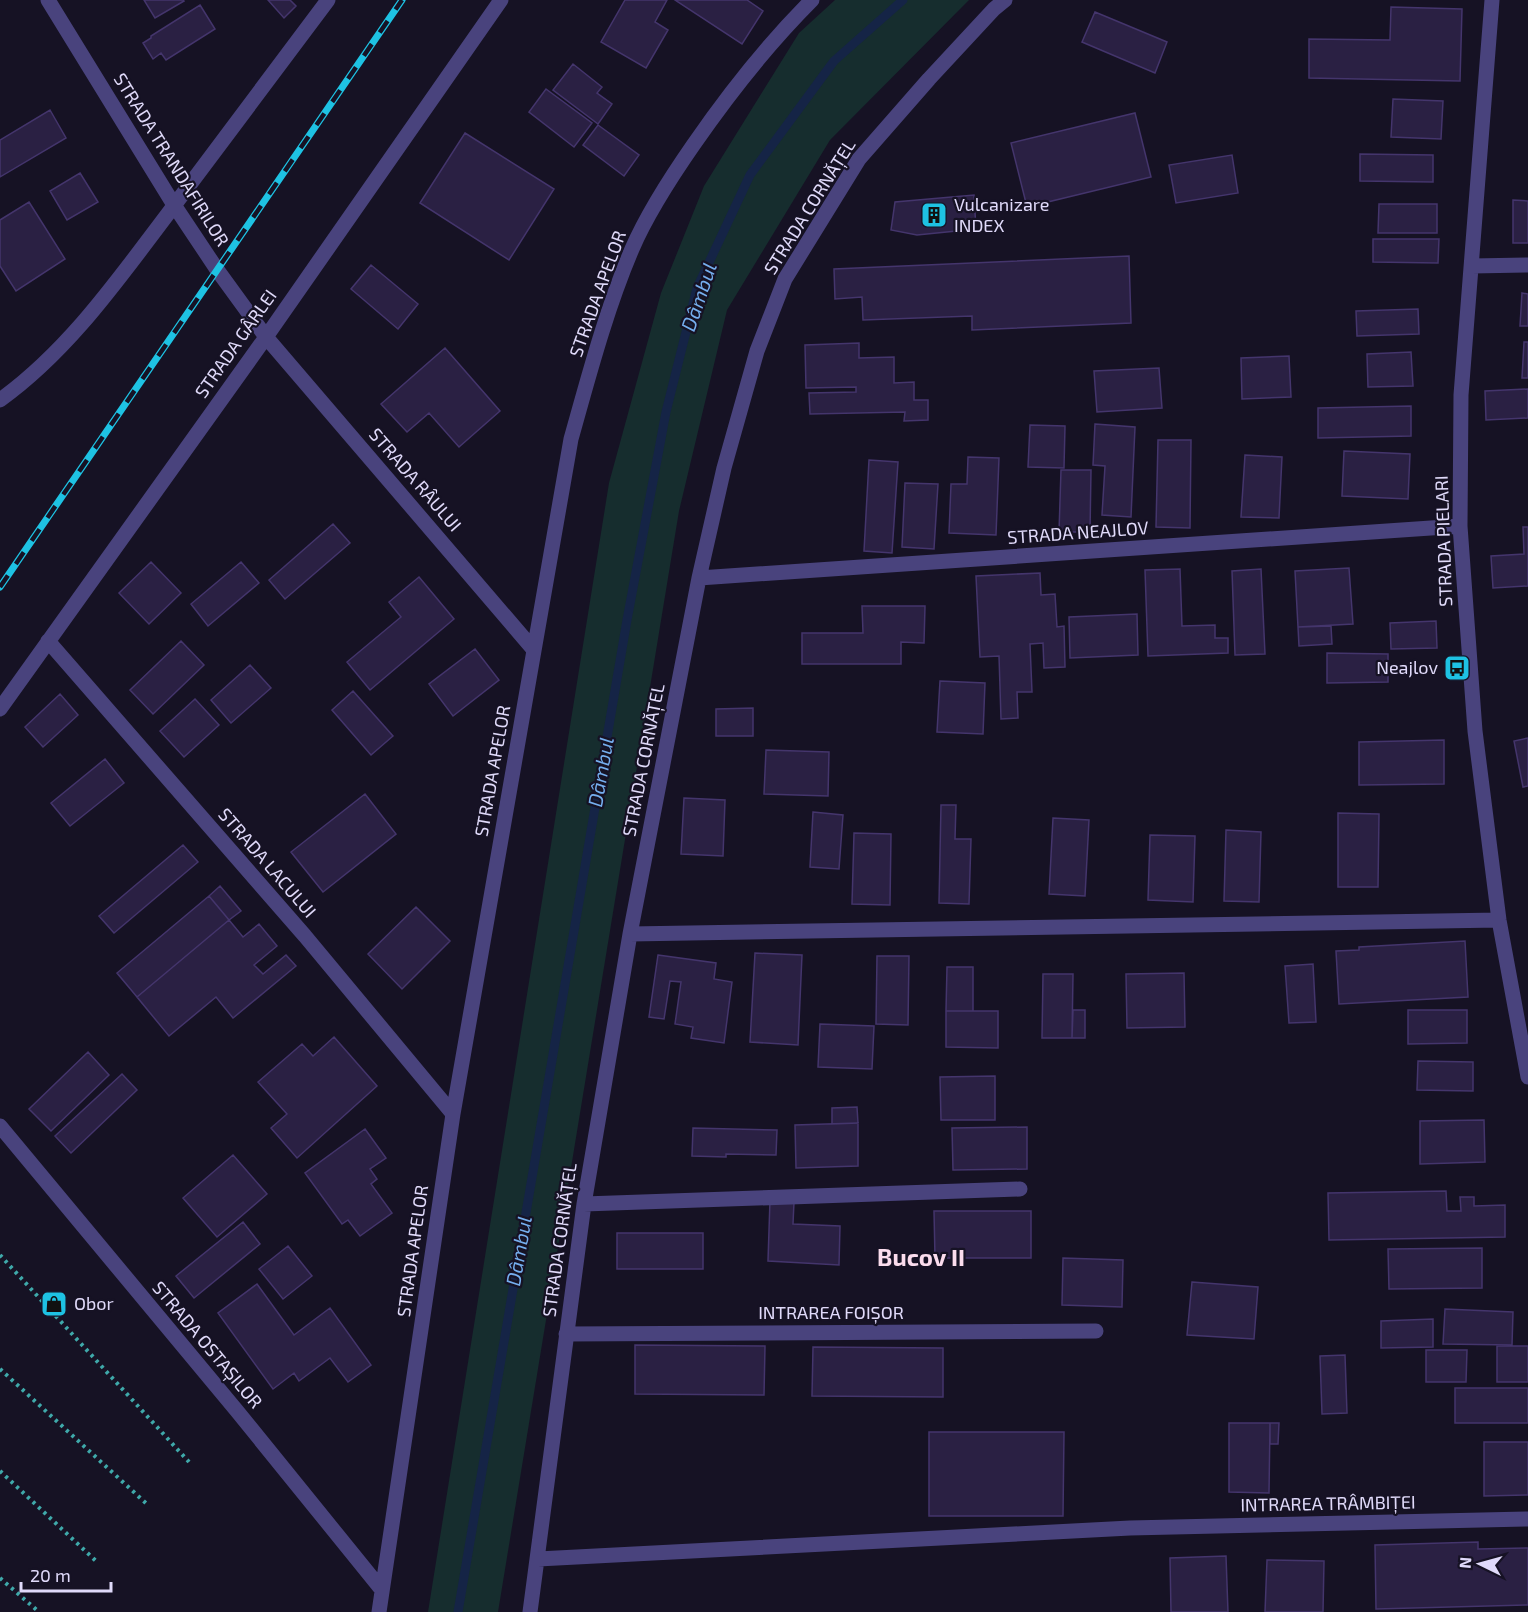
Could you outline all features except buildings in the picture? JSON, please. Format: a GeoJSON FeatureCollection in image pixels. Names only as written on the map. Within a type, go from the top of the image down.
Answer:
{"type":"FeatureCollection","features":[{"type":"Feature","properties":{"kind":"street","name":"STRADA TRANDAFIRILOR"},"geometry":{"type":"LineString","coordinates":[[48,0],[174,205],[218,271],[266,336]]}},
{"type":"Feature","properties":{"kind":"street"},"geometry":{"type":"LineString","coordinates":[[0,400],[25,382],[70,337],[117,281],[328,0]]}},
{"type":"Feature","properties":{"kind":"street","name":"STRADA GÂRLEI"},"geometry":{"type":"LineString","coordinates":[[0,709],[266,336],[501,0]]}},
{"type":"Feature","properties":{"kind":"street","name":"STRADA APELOR"},"geometry":{"type":"LineString","coordinates":[[379,1612],[453,1114],[572,439],[594,357],[632,248],[670,179],[732,90],[789,23],[812,0]]}},
{"type":"Feature","properties":{"kind":"street","name":"STRADA CORNĂȚEL"},"geometry":{"type":"LineString","coordinates":[[530,1612],[584,1204],[630,934],[699,578],[724,468],[757,351],[785,279],[859,159],[929,79],[1005,0]]}},
{"type":"Feature","properties":{"kind":"street","name":"STRADA PIELARI"},"geometry":{"type":"LineString","coordinates":[[1492,0],[1461,395],[1460,526],[1475,731],[1499,920],[1528,1077]]}},
{"type":"Feature","properties":{"kind":"street"},"geometry":{"type":"LineString","coordinates":[[1472,266],[1528,265]]}},
{"type":"Feature","properties":{"kind":"street","name":"STRADA RÂULUI"},"geometry":{"type":"LineString","coordinates":[[266,336],[534,650]]}},
{"type":"Feature","properties":{"kind":"street","name":"STRADA NEAJLOV"},"geometry":{"type":"LineString","coordinates":[[699,578],[1460,526]]}},
{"type":"Feature","properties":{"kind":"street","name":"STRADA LACULUI"},"geometry":{"type":"LineString","coordinates":[[48,641],[305,936],[453,1114]]}},
{"type":"Feature","properties":{"kind":"street"},"geometry":{"type":"LineString","coordinates":[[630,934],[1499,920]]}},
{"type":"Feature","properties":{"kind":"street","name":"STRADA OSTAȘILOR"},"geometry":{"type":"LineString","coordinates":[[0,1126],[237,1411],[382,1590]]}},
{"type":"Feature","properties":{"kind":"street"},"geometry":{"type":"LineString","coordinates":[[584,1204],[1020,1189]]}},
{"type":"Feature","properties":{"kind":"street","name":"INTRAREA FOIȘOR"},"geometry":{"type":"LineString","coordinates":[[566,1335],[1096,1330]]}},
{"type":"Feature","properties":{"kind":"street","name":"INTRAREA TRÂMBIȚEI"},"geometry":{"type":"LineString","coordinates":[[538,1559],[1130,1528],[1528,1519]]}},
{"type":"Feature","properties":{"kind":"path"},"geometry":{"type":"LineString","coordinates":[[0,1255],[189,1462]]}},
{"type":"Feature","properties":{"kind":"path"},"geometry":{"type":"LineString","coordinates":[[0,1368],[148,1506]]}},
{"type":"Feature","properties":{"kind":"path"},"geometry":{"type":"LineString","coordinates":[[0,1471],[96,1561]]}},
{"type":"Feature","properties":{"kind":"path"},"geometry":{"type":"LineString","coordinates":[[0,1578],[39,1612]]}},
{"type":"Feature","properties":{"kind":"green space"},"geometry":{"type":"Polygon","coordinates":[[[835,0],[969,0],[830,140],[727,310],[679,511],[498,1612],[428,1612],[609,483],[661,293],[704,186],[799,33],[835,0]]]}},
{"type":"Feature","properties":{"kind":"waterway","name":"Dâmbul"},"geometry":{"type":"LineString","coordinates":[[458,1612],[627,620],[666,412],[697,288],[750,175],[834,61],[903,0]]}},
{"type":"Feature","properties":{"kind":"railway"},"geometry":{"type":"LineString","coordinates":[[0,587],[402,0]]}},
{"type":"Feature","properties":{"kind":"place","name":"Vulcanizare INDEX"},"geometry":{"type":"Point","coordinates":[934,215]}},
{"type":"Feature","properties":{"kind":"place","name":"Neajlov"},"geometry":{"type":"Point","coordinates":[1457,668]}},
{"type":"Feature","properties":{"kind":"place","name":"Obor"},"geometry":{"type":"Point","coordinates":[54,1304]}},
{"type":"Feature","properties":{"kind":"district","name":"Bucov II"},"geometry":{"type":"Point","coordinates":[921,1258]}}]}
